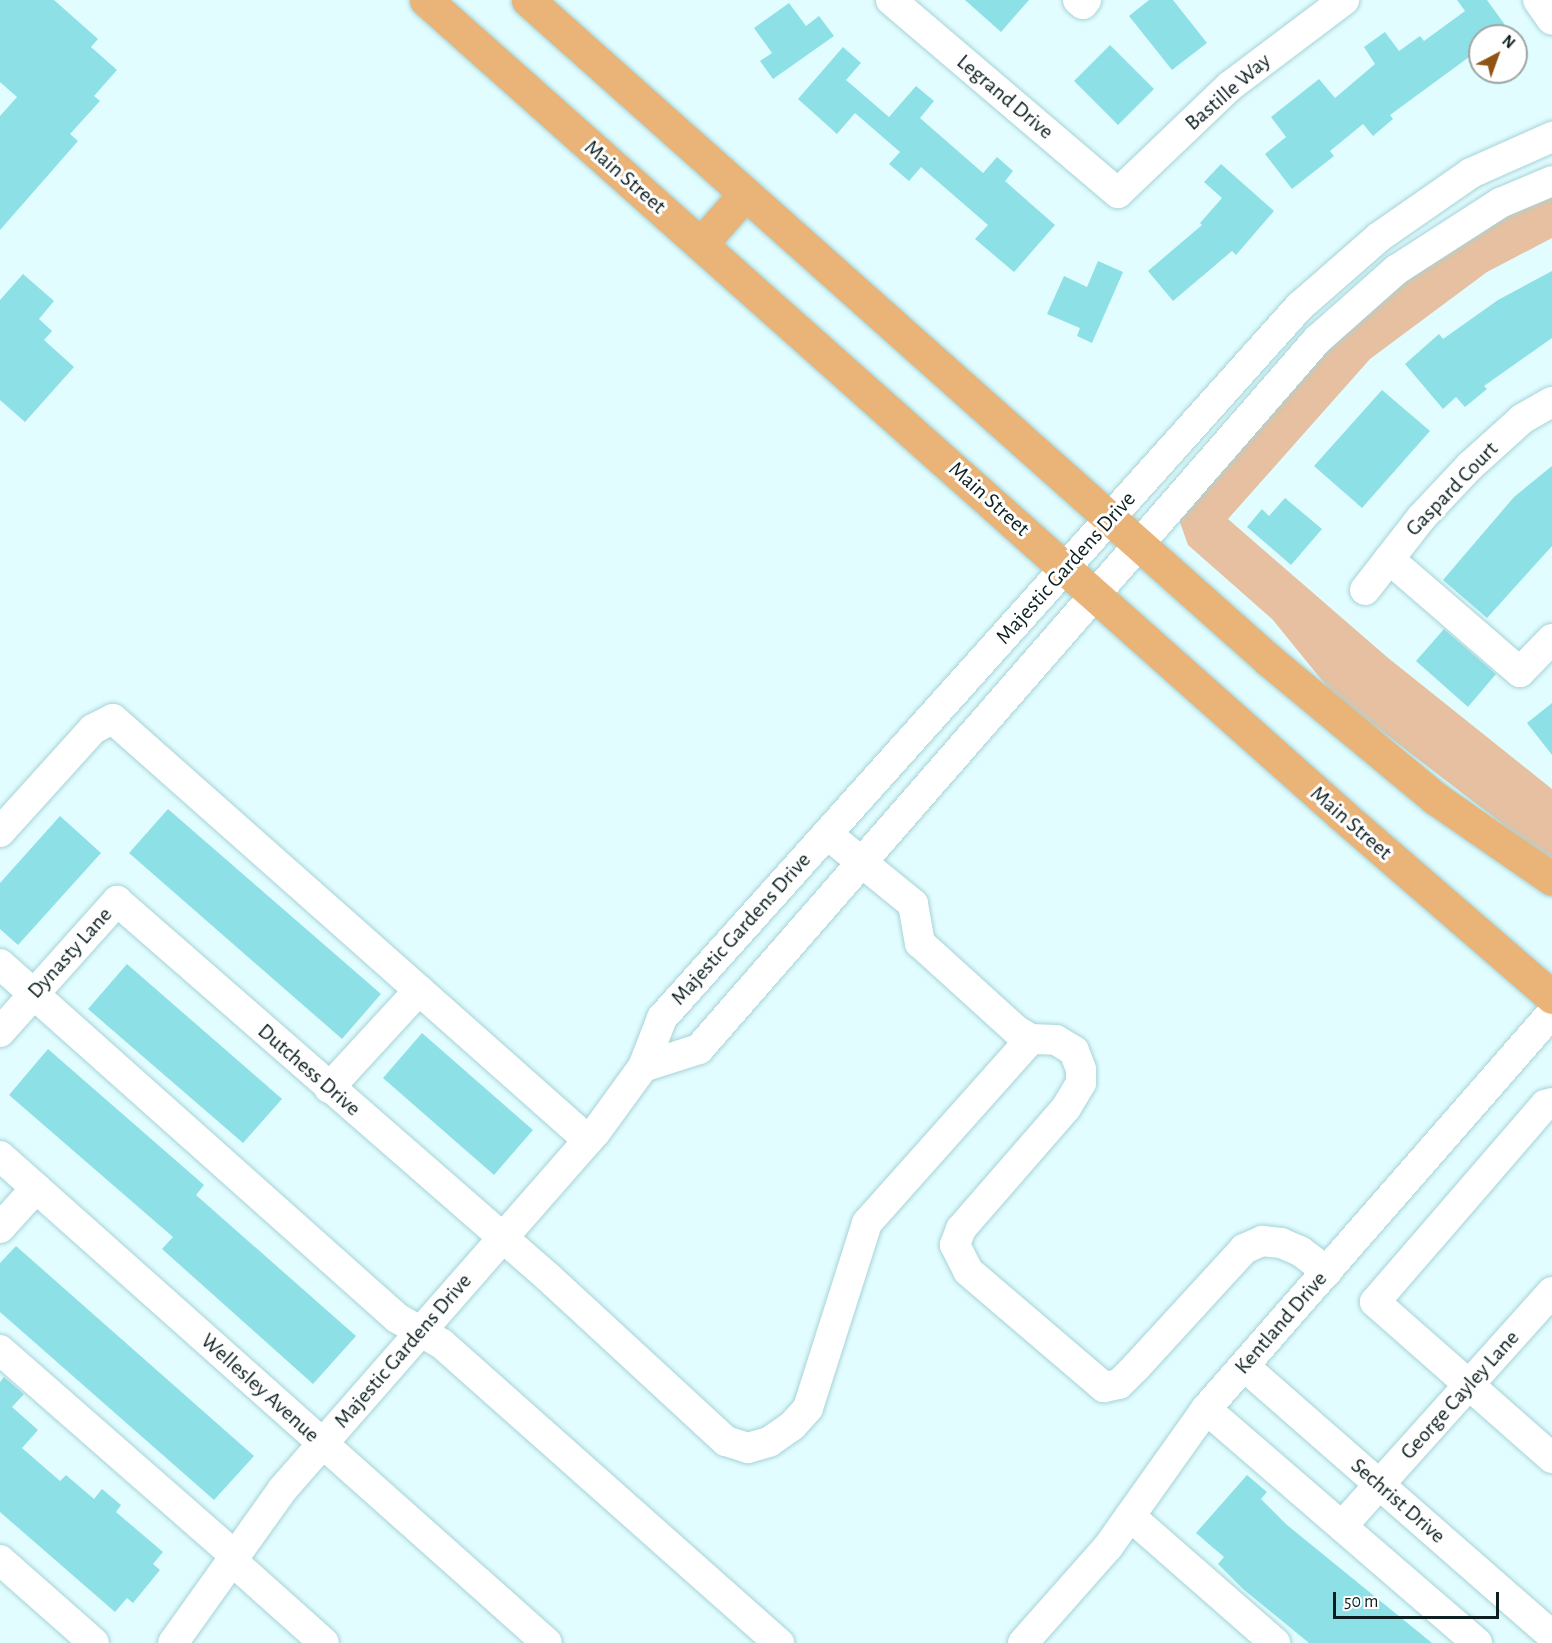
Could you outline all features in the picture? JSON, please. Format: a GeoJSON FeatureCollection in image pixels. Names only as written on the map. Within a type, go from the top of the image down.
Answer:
{"type":"FeatureCollection","features":[{"type":"Feature","properties":{"kind":"main road","name":"Main Street"},"geometry":{"type":"LineString","coordinates":[[426,0],[1096,596],[1552,997]]}},
{"type":"Feature","properties":{"kind":"main road"},"geometry":{"type":"LineString","coordinates":[[528,0],[1270,661],[1435,798],[1552,879]]}},
{"type":"Feature","properties":{"kind":"main road"},"geometry":{"type":"LineString","coordinates":[[701,243],[745,194]]}},
{"type":"Feature","properties":{"kind":"street","name":"Legrand Drive"},"geometry":{"type":"LineString","coordinates":[[891,0],[1118,194]]}},
{"type":"Feature","properties":{"kind":"street"},"geometry":{"type":"LineString","coordinates":[[1078,0],[1083,4],[1086,0]]}},
{"type":"Feature","properties":{"kind":"street","name":"Bastille Way"},"geometry":{"type":"LineString","coordinates":[[1118,194],[1230,86],[1344,0]]}},
{"type":"Feature","properties":{"kind":"street"},"geometry":{"type":"LineString","coordinates":[[1538,0],[1552,20]]}},
{"type":"Feature","properties":{"kind":"street","name":"Majestic Gardens Drive"},"geometry":{"type":"LineString","coordinates":[[172,1643],[233,1554],[322,1443],[588,1140],[643,1066],[662,1018],[1299,307],[1339,269],[1471,173],[1552,137]]}},
{"type":"Feature","properties":{"kind":"street","name":"Majestic Gardens Drive"},"geometry":{"type":"LineString","coordinates":[[643,1066],[699,1049],[1317,340],[1396,270],[1500,203],[1552,181]]}},
{"type":"Feature","properties":{"kind":"street","name":"Gaspard Court"},"geometry":{"type":"LineString","coordinates":[[1365,590],[1470,466],[1522,419],[1552,402]]}},
{"type":"Feature","properties":{"kind":"street"},"geometry":{"type":"LineString","coordinates":[[1389,559],[1520,672],[1552,639]]}},
{"type":"Feature","properties":{"kind":"street"},"geometry":{"type":"LineString","coordinates":[[0,831],[93,729],[113,719],[588,1140]]}},
{"type":"Feature","properties":{"kind":"street"},"geometry":{"type":"LineString","coordinates":[[828,834],[862,864],[887,879],[914,904],[920,943],[1017,1031],[1031,1039],[1056,1040],[1074,1050],[1081,1069],[1081,1083],[1066,1108],[961,1229],[955,1245],[968,1271],[1104,1387],[1119,1384],[1244,1249],[1262,1241],[1281,1243],[1300,1251],[1327,1271]]}},
{"type":"Feature","properties":{"kind":"street","name":"Dutchess Drive"},"geometry":{"type":"LineString","coordinates":[[117,901],[501,1239],[548,1277],[726,1441],[748,1448],[769,1442],[792,1426],[808,1408],[867,1223],[1031,1039]]}},
{"type":"Feature","properties":{"kind":"street","name":"Dynasty Lane"},"geometry":{"type":"LineString","coordinates":[[0,1032],[117,901]]}},
{"type":"Feature","properties":{"kind":"street"},"geometry":{"type":"LineString","coordinates":[[0,964],[397,1318],[422,1330],[779,1643]]}},
{"type":"Feature","properties":{"kind":"street"},"geometry":{"type":"LineString","coordinates":[[329,1088],[419,990]]}},
{"type":"Feature","properties":{"kind":"street","name":"Kentland Drive"},"geometry":{"type":"LineString","coordinates":[[1035,1639],[1130,1516],[1171,1454],[1206,1409],[1552,1013]]}},
{"type":"Feature","properties":{"kind":"street"},"geometry":{"type":"LineString","coordinates":[[1552,1103],[1545,1105],[1375,1302],[1552,1458]]}},
{"type":"Feature","properties":{"kind":"street","name":"Wellesley Avenue"},"geometry":{"type":"LineString","coordinates":[[0,1156],[547,1643]]}},
{"type":"Feature","properties":{"kind":"street"},"geometry":{"type":"LineString","coordinates":[[0,1228],[36,1188]]}},
{"type":"Feature","properties":{"kind":"street","name":"George Cayley Lane"},"geometry":{"type":"LineString","coordinates":[[1342,1525],[1552,1292]]}},
{"type":"Feature","properties":{"kind":"street"},"geometry":{"type":"LineString","coordinates":[[0,1350],[233,1554],[238,1566],[324,1643]]}},
{"type":"Feature","properties":{"kind":"street","name":"Sechrist Drive"},"geometry":{"type":"LineString","coordinates":[[1244,1366],[1552,1636]]}},
{"type":"Feature","properties":{"kind":"street"},"geometry":{"type":"LineString","coordinates":[[1206,1409],[1476,1643]]}},
{"type":"Feature","properties":{"kind":"street"},"geometry":{"type":"LineString","coordinates":[[1130,1516],[1275,1643]]}},
{"type":"Feature","properties":{"kind":"street"},"geometry":{"type":"LineString","coordinates":[[0,1560],[94,1643]]}},
{"type":"Feature","properties":{"kind":"shaded area"},"geometry":{"type":"Polygon","coordinates":[[[1552,195],[1552,238],[1487,272],[1370,359],[1228,519],[1387,657],[1552,789],[1552,862],[1333,694],[1273,620],[1188,545],[1177,514],[1324,351],[1386,295],[1496,221],[1552,195]]]}},
{"type":"Feature","properties":{"kind":"building"},"geometry":{"type":"Polygon","coordinates":[[[0,0],[54,0],[98,39],[91,47],[117,70],[94,96],[100,101],[70,134],[78,141],[0,230],[0,116],[17,97],[0,82],[0,0]]]}},
{"type":"Feature","properties":{"kind":"building"},"geometry":{"type":"Polygon","coordinates":[[[965,0],[1029,0],[1001,32],[965,0]]]}},
{"type":"Feature","properties":{"kind":"building"},"geometry":{"type":"Polygon","coordinates":[[[1149,0],[1173,0],[1207,43],[1172,70],[1129,16],[1149,0]]]}},
{"type":"Feature","properties":{"kind":"building"},"geometry":{"type":"Polygon","coordinates":[[[1457,0],[1487,0],[1504,24],[1468,24],[1468,58],[1390,115],[1393,119],[1373,136],[1363,124],[1330,151],[1334,156],[1292,189],[1265,154],[1286,137],[1271,117],[1319,79],[1335,98],[1375,64],[1364,47],[1385,32],[1399,51],[1420,36],[1424,41],[1465,11],[1457,0]]]}},
{"type":"Feature","properties":{"kind":"building"},"geometry":{"type":"Polygon","coordinates":[[[789,3],[806,26],[819,16],[834,36],[773,79],[760,61],[772,53],[754,28],[789,3]]]}},
{"type":"Feature","properties":{"kind":"building"},"geometry":{"type":"Polygon","coordinates":[[[1110,45],[1154,89],[1118,125],[1074,81],[1110,45]]]}},
{"type":"Feature","properties":{"kind":"building"},"geometry":{"type":"Polygon","coordinates":[[[843,47],[861,63],[846,80],[889,117],[916,86],[934,101],[920,118],[983,173],[997,157],[1013,171],[1005,181],[1055,225],[1014,272],[975,239],[988,225],[921,167],[909,181],[889,164],[900,152],[855,113],[837,134],[798,99],[843,47]]]}},
{"type":"Feature","properties":{"kind":"building"},"geometry":{"type":"Polygon","coordinates":[[[1221,164],[1274,211],[1236,255],[1232,251],[1173,301],[1148,271],[1202,225],[1200,223],[1222,198],[1204,182],[1221,164]]]}},
{"type":"Feature","properties":{"kind":"building"},"geometry":{"type":"Polygon","coordinates":[[[1098,261],[1123,272],[1092,343],[1077,336],[1080,328],[1047,314],[1064,276],[1087,287],[1098,261]]]}},
{"type":"Feature","properties":{"kind":"building"},"geometry":{"type":"Polygon","coordinates":[[[1552,271],[1552,338],[1484,386],[1487,389],[1465,407],[1456,397],[1443,409],[1405,364],[1439,334],[1443,339],[1498,300],[1552,271]]]}},
{"type":"Feature","properties":{"kind":"building"},"geometry":{"type":"Polygon","coordinates":[[[23,274],[54,301],[39,319],[52,331],[44,340],[74,367],[25,422],[0,400],[0,300],[23,274]]]}},
{"type":"Feature","properties":{"kind":"building"},"geometry":{"type":"Polygon","coordinates":[[[1382,390],[1430,431],[1362,508],[1314,466],[1382,390]]]}},
{"type":"Feature","properties":{"kind":"building"},"geometry":{"type":"Polygon","coordinates":[[[1552,466],[1552,546],[1487,618],[1443,580],[1514,497],[1552,466]]]}},
{"type":"Feature","properties":{"kind":"building"},"geometry":{"type":"Polygon","coordinates":[[[1285,498],[1322,529],[1291,565],[1247,527],[1262,509],[1269,516],[1285,498]]]}},
{"type":"Feature","properties":{"kind":"building"},"geometry":{"type":"Polygon","coordinates":[[[1444,629],[1496,674],[1468,707],[1416,661],[1444,629]]]}},
{"type":"Feature","properties":{"kind":"building"},"geometry":{"type":"Polygon","coordinates":[[[1552,703],[1552,755],[1527,723],[1552,703]]]}},
{"type":"Feature","properties":{"kind":"building"},"geometry":{"type":"Polygon","coordinates":[[[168,809],[381,994],[342,1039],[129,853],[168,809]]]}},
{"type":"Feature","properties":{"kind":"building"},"geometry":{"type":"Polygon","coordinates":[[[60,816],[101,853],[18,945],[0,929],[0,883],[60,816]]]}},
{"type":"Feature","properties":{"kind":"building"},"geometry":{"type":"Polygon","coordinates":[[[127,964],[282,1099],[243,1143],[88,1009],[127,964]]]}},
{"type":"Feature","properties":{"kind":"building"},"geometry":{"type":"Polygon","coordinates":[[[422,1033],[533,1130],[494,1175],[383,1078],[422,1033]]]}},
{"type":"Feature","properties":{"kind":"building"},"geometry":{"type":"Polygon","coordinates":[[[48,1049],[204,1185],[196,1195],[356,1336],[313,1384],[162,1249],[173,1237],[9,1095],[48,1049]]]}},
{"type":"Feature","properties":{"kind":"building"},"geometry":{"type":"Polygon","coordinates":[[[16,1246],[254,1456],[214,1500],[0,1312],[0,1263],[16,1246]]]}},
{"type":"Feature","properties":{"kind":"building"},"geometry":{"type":"Polygon","coordinates":[[[4,1377],[24,1394],[12,1407],[38,1430],[22,1448],[60,1481],[66,1475],[94,1499],[102,1489],[121,1505],[116,1512],[163,1552],[153,1564],[160,1570],[133,1603],[127,1598],[115,1612],[0,1512],[0,1382],[4,1377]]]}},
{"type":"Feature","properties":{"kind":"building"},"geometry":{"type":"Polygon","coordinates":[[[1247,1475],[1267,1492],[1261,1499],[1287,1525],[1432,1643],[1309,1643],[1243,1589],[1218,1564],[1224,1557],[1196,1533],[1247,1475]]]}}]}
